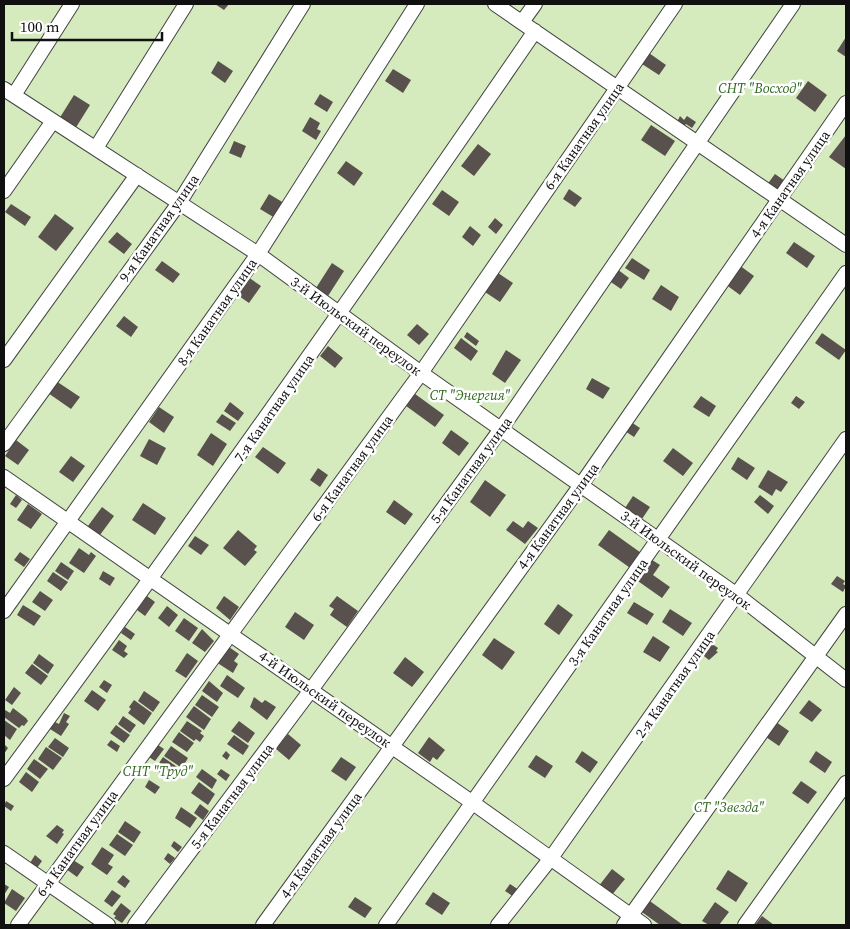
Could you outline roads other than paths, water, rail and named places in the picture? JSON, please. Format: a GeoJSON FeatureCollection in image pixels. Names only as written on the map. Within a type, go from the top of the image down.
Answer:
{"type":"FeatureCollection","features":[{"type":"Feature","properties":{"kind":"street"},"geometry":{"type":"LineString","coordinates":[[9,92],[72,4]]}},
{"type":"Feature","properties":{"kind":"street"},"geometry":{"type":"LineString","coordinates":[[96,148],[186,4]]}},
{"type":"Feature","properties":{"kind":"street","name":"9-я Канатная улица"},"geometry":{"type":"LineString","coordinates":[[4,444],[179,203],[303,4]]}},
{"type":"Feature","properties":{"kind":"street","name":"8-я Канатная улица"},"geometry":{"type":"LineString","coordinates":[[4,611],[258,254],[417,4]]}},
{"type":"Feature","properties":{"kind":"street"},"geometry":{"type":"LineString","coordinates":[[496,4],[846,245]]}},
{"type":"Feature","properties":{"kind":"street"},"geometry":{"type":"LineString","coordinates":[[522,22],[535,4]]}},
{"type":"Feature","properties":{"kind":"street","name":"6-я Канатная улица"},"geometry":{"type":"LineString","coordinates":[[18,925],[421,373],[675,4]]}},
{"type":"Feature","properties":{"kind":"street","name":"5-я Канатная улица"},"geometry":{"type":"LineString","coordinates":[[135,925],[312,690],[501,429],[793,4]]}},
{"type":"Feature","properties":{"kind":"street","name":"7-я Канатная улица"},"geometry":{"type":"LineString","coordinates":[[4,779],[152,579],[340,314],[535,31]]}},
{"type":"Feature","properties":{"kind":"street","name":"3-й Июльский переулок"},"geometry":{"type":"LineString","coordinates":[[9,92],[258,254],[421,373],[738,595],[816,659],[846,680]]}},
{"type":"Feature","properties":{"kind":"street","name":"4-я Канатная улица"},"geometry":{"type":"LineString","coordinates":[[263,925],[581,485],[846,103]]}},
{"type":"Feature","properties":{"kind":"street"},"geometry":{"type":"LineString","coordinates":[[4,192],[53,120]]}},
{"type":"Feature","properties":{"kind":"street"},"geometry":{"type":"LineString","coordinates":[[4,360],[137,175]]}},
{"type":"Feature","properties":{"kind":"street","name":"3-я Канатная улица"},"geometry":{"type":"LineString","coordinates":[[386,925],[846,273]]}},
{"type":"Feature","properties":{"kind":"street","name":"2-я Канатная улица"},"geometry":{"type":"LineString","coordinates":[[498,925],[551,858],[738,595],[846,438]]}},
{"type":"Feature","properties":{"kind":"street","name":"4-й Июльский переулок"},"geometry":{"type":"LineString","coordinates":[[4,476],[473,802],[551,858],[628,921],[644,925]]}},
{"type":"Feature","properties":{"kind":"street"},"geometry":{"type":"LineString","coordinates":[[628,921],[816,659],[846,614]]}},
{"type":"Feature","properties":{"kind":"street"},"geometry":{"type":"LineString","coordinates":[[745,925],[846,783]]}},
{"type":"Feature","properties":{"kind":"street"},"geometry":{"type":"LineString","coordinates":[[4,853],[108,925]]}},
{"type":"Feature","properties":{"kind":"park label","name":"СНТ \"Восход\""},"geometry":{"type":"Point","coordinates":[760,88]}},
{"type":"Feature","properties":{"kind":"park label","name":"СТ \"Энергия\""},"geometry":{"type":"Point","coordinates":[470,395]}},
{"type":"Feature","properties":{"kind":"park label","name":"СНТ \"Труд\""},"geometry":{"type":"Point","coordinates":[158,771]}},
{"type":"Feature","properties":{"kind":"park label","name":"СТ \"Звезда\""},"geometry":{"type":"Point","coordinates":[729,807]}}]}
